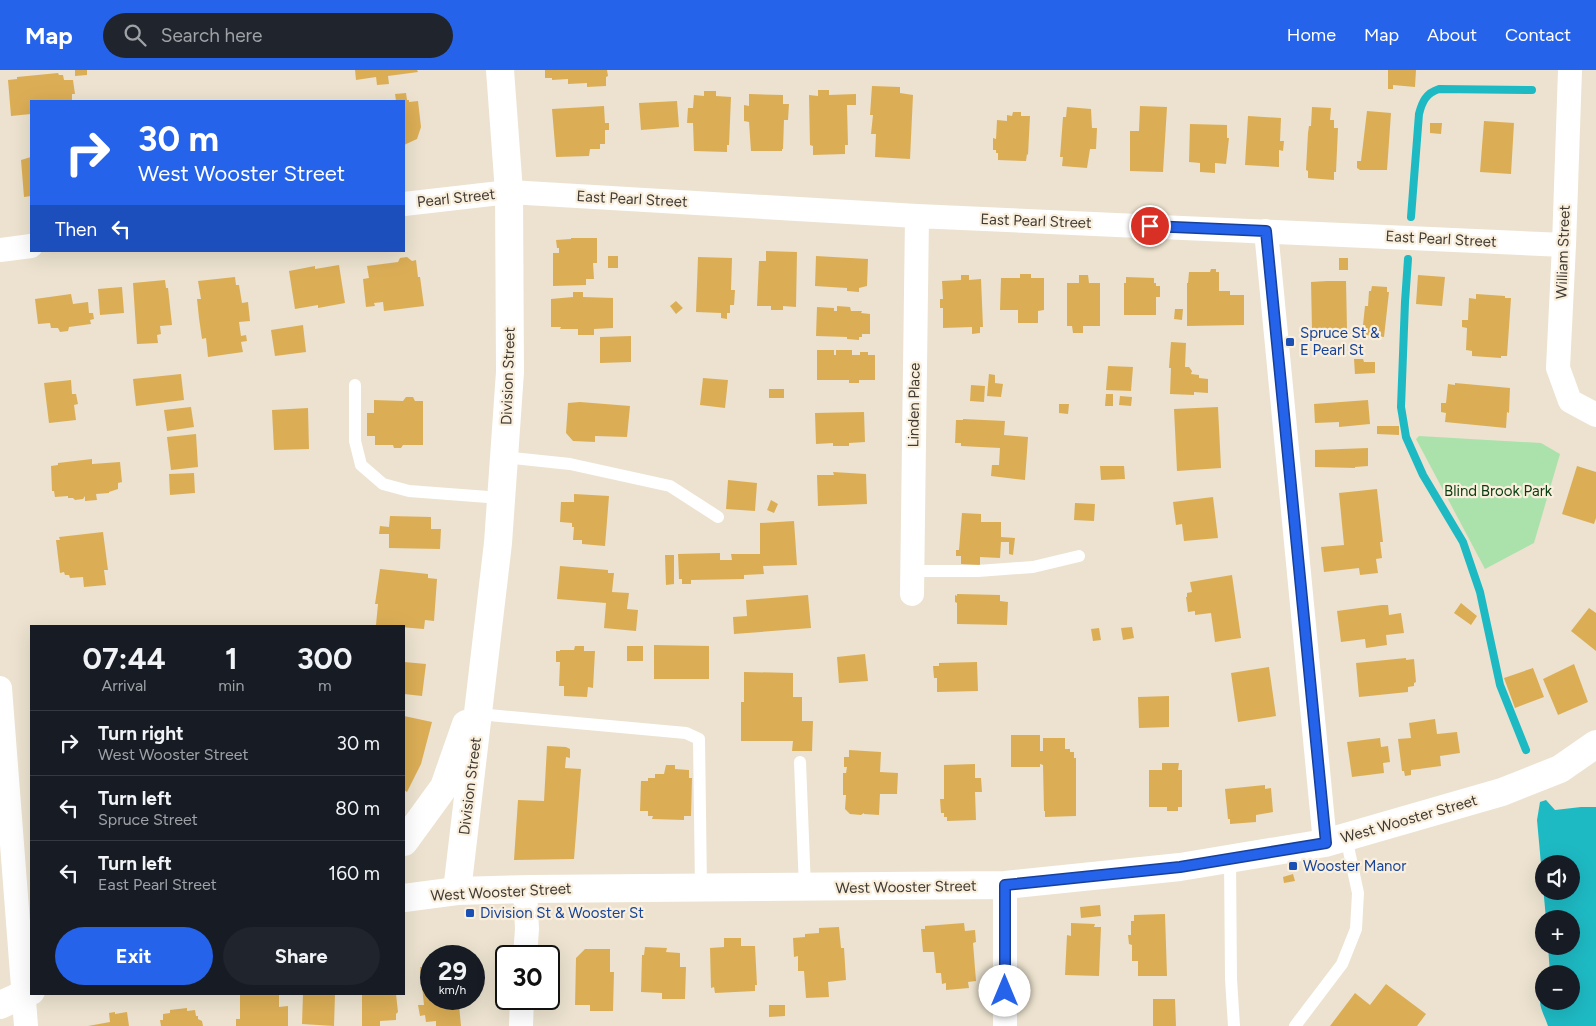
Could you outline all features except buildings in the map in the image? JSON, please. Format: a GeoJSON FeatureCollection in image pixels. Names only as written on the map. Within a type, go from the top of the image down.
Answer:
{"type":"FeatureCollection","features":[{"type":"Feature","properties":{"kind":"street","name":"Division Street"},"geometry":{"type":"LineString","coordinates":[[457,891],[498,543],[510,372],[509,192],[500,70]]}},
{"type":"Feature","properties":{"kind":"street","name":"William Street"},"geometry":{"type":"LineString","coordinates":[[1570,70],[1558,368],[1570,401],[1596,415]]}},
{"type":"Feature","properties":{"kind":"street","name":"Pearl Street"},"geometry":{"type":"LineString","coordinates":[[405,204],[509,192]]}},
{"type":"Feature","properties":{"kind":"street","name":"East Pearl Street"},"geometry":{"type":"LineString","coordinates":[[509,192],[917,216],[1564,245]]}},
{"type":"Feature","properties":{"kind":"street","name":"Linden Place"},"geometry":{"type":"LineString","coordinates":[[912,582],[917,216]]}},
{"type":"Feature","properties":{"kind":"street"},"geometry":{"type":"LineString","coordinates":[[1266,231],[1336,840]]}},
{"type":"Feature","properties":{"kind":"street"},"geometry":{"type":"LineString","coordinates":[[0,250],[30,246]]}},
{"type":"Feature","properties":{"kind":"street","name":"Division Street"},"geometry":{"type":"LineString","coordinates":[[405,841],[444,786],[482,680]]}},
{"type":"Feature","properties":{"kind":"street"},"geometry":{"type":"LineString","coordinates":[[0,688],[28,992],[26,1026]]}},
{"type":"Feature","properties":{"kind":"street","name":"West Wooster Street"},"geometry":{"type":"LineString","coordinates":[[405,898],[457,891],[525,889],[1005,885],[1180,867],[1336,840],[1502,792],[1560,769],[1596,744]]}},
{"type":"Feature","properties":{"kind":"street"},"geometry":{"type":"LineString","coordinates":[[1005,885],[1005,1026]]}},
{"type":"Feature","properties":{"kind":"street"},"geometry":{"type":"LineString","coordinates":[[525,889],[526,945]]}},
{"type":"Feature","properties":{"kind":"street"},"geometry":{"type":"LineString","coordinates":[[0,1005],[28,992]]}},
{"type":"Feature","properties":{"kind":"street"},"geometry":{"type":"LineString","coordinates":[[521,1026],[522,1010]]}},
{"type":"Feature","properties":{"kind":"lane"},"geometry":{"type":"LineString","coordinates":[[355,385],[355,441],[362,464],[383,484],[409,491],[502,498]]}},
{"type":"Feature","properties":{"kind":"lane"},"geometry":{"type":"LineString","coordinates":[[504,458],[570,464],[670,486],[718,517]]}},
{"type":"Feature","properties":{"kind":"lane"},"geometry":{"type":"LineString","coordinates":[[912,582],[978,571],[1033,567],[1079,556]]}},
{"type":"Feature","properties":{"kind":"lane"},"geometry":{"type":"LineString","coordinates":[[478,714],[686,733],[699,738],[701,888]]}},
{"type":"Feature","properties":{"kind":"lane"},"geometry":{"type":"LineString","coordinates":[[800,762],[806,888]]}},
{"type":"Feature","properties":{"kind":"lane"},"geometry":{"type":"LineString","coordinates":[[1295,1026],[1342,964],[1356,928],[1358,893],[1336,840]]}},
{"type":"Feature","properties":{"kind":"lane"},"geometry":{"type":"LineString","coordinates":[[1230,859],[1231,979],[1234,1026]]}},
{"type":"Feature","properties":{"kind":"green space","name":"Blind Brook Park"},"geometry":{"type":"Polygon","coordinates":[[[1419,436],[1541,443],[1560,454],[1534,543],[1485,569],[1416,439],[1419,436]]]}},
{"type":"Feature","properties":{"kind":"water"},"geometry":{"type":"Polygon","coordinates":[[[1546,800],[1555,810],[1596,807],[1596,1026],[1548,1026],[1542,1010],[1580,1010],[1580,965],[1549,965],[1549,955],[1580,955],[1580,910],[1545,910],[1544,900],[1580,900],[1580,855],[1540,855],[1537,820],[1540,802],[1546,800]]]}},
{"type":"Feature","properties":{"kind":"waterway"},"geometry":{"type":"LineString","coordinates":[[1411,217],[1419,114],[1423,102],[1428,96],[1439,89],[1532,90]]}},
{"type":"Feature","properties":{"kind":"waterway"},"geometry":{"type":"LineString","coordinates":[[1408,259],[1401,407],[1406,437],[1423,475],[1463,542],[1480,592],[1500,685],[1526,750]]}},
{"type":"Feature","properties":{"kind":"place","name":"Spruce St & E Pearl St"},"geometry":{"type":"Point","coordinates":[1290,342]}},
{"type":"Feature","properties":{"kind":"place","name":"Wooster Manor"},"geometry":{"type":"Point","coordinates":[1293,866]}},
{"type":"Feature","properties":{"kind":"place","name":"Division St & Wooster St"},"geometry":{"type":"Point","coordinates":[470,913]}},
{"type":"Feature","properties":{"kind":"route"},"geometry":{"type":"LineString","coordinates":[[1005,991],[1005,885],[1180,867],[1326,843],[1266,231],[1150,226]]}}]}
